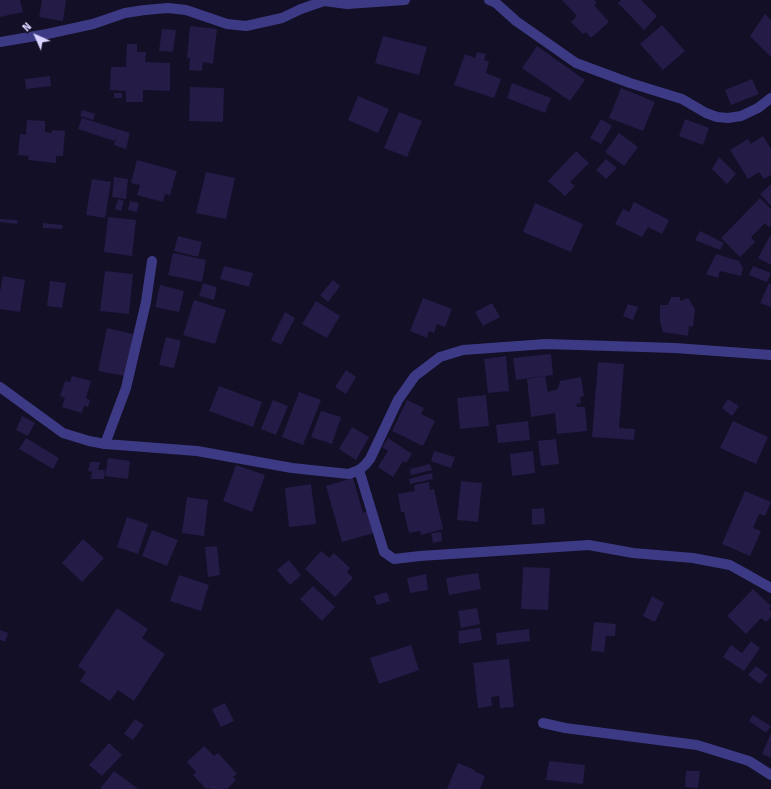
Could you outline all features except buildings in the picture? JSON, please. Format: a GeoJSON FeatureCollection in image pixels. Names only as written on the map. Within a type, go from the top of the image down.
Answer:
{"type":"FeatureCollection","features":[{"type":"Feature","properties":{"kind":"street"},"geometry":{"type":"LineString","coordinates":[[0,42],[93,24],[125,13],[145,10],[168,8],[186,10],[227,24],[246,26],[282,18],[324,0],[347,4],[405,0]]}},
{"type":"Feature","properties":{"kind":"street"},"geometry":{"type":"LineString","coordinates":[[489,0],[496,3],[516,21],[576,63],[682,100],[706,113],[717,117],[728,118],[741,116],[758,108],[771,98]]}},
{"type":"Feature","properties":{"kind":"street"},"geometry":{"type":"LineString","coordinates":[[105,444],[126,388],[146,302],[152,261]]}},
{"type":"Feature","properties":{"kind":"street"},"geometry":{"type":"LineString","coordinates":[[0,387],[63,432],[89,441],[105,444],[197,451],[292,468],[349,474],[359,470],[370,460],[398,400],[415,376],[440,357],[464,350],[546,344],[675,348],[771,355]]}},
{"type":"Feature","properties":{"kind":"street"},"geometry":{"type":"LineString","coordinates":[[359,470],[384,552],[394,559],[590,545],[634,553],[693,558],[730,565],[771,588]]}},
{"type":"Feature","properties":{"kind":"street"},"geometry":{"type":"LineString","coordinates":[[543,723],[573,729],[697,745],[750,760],[771,775]]}}]}
